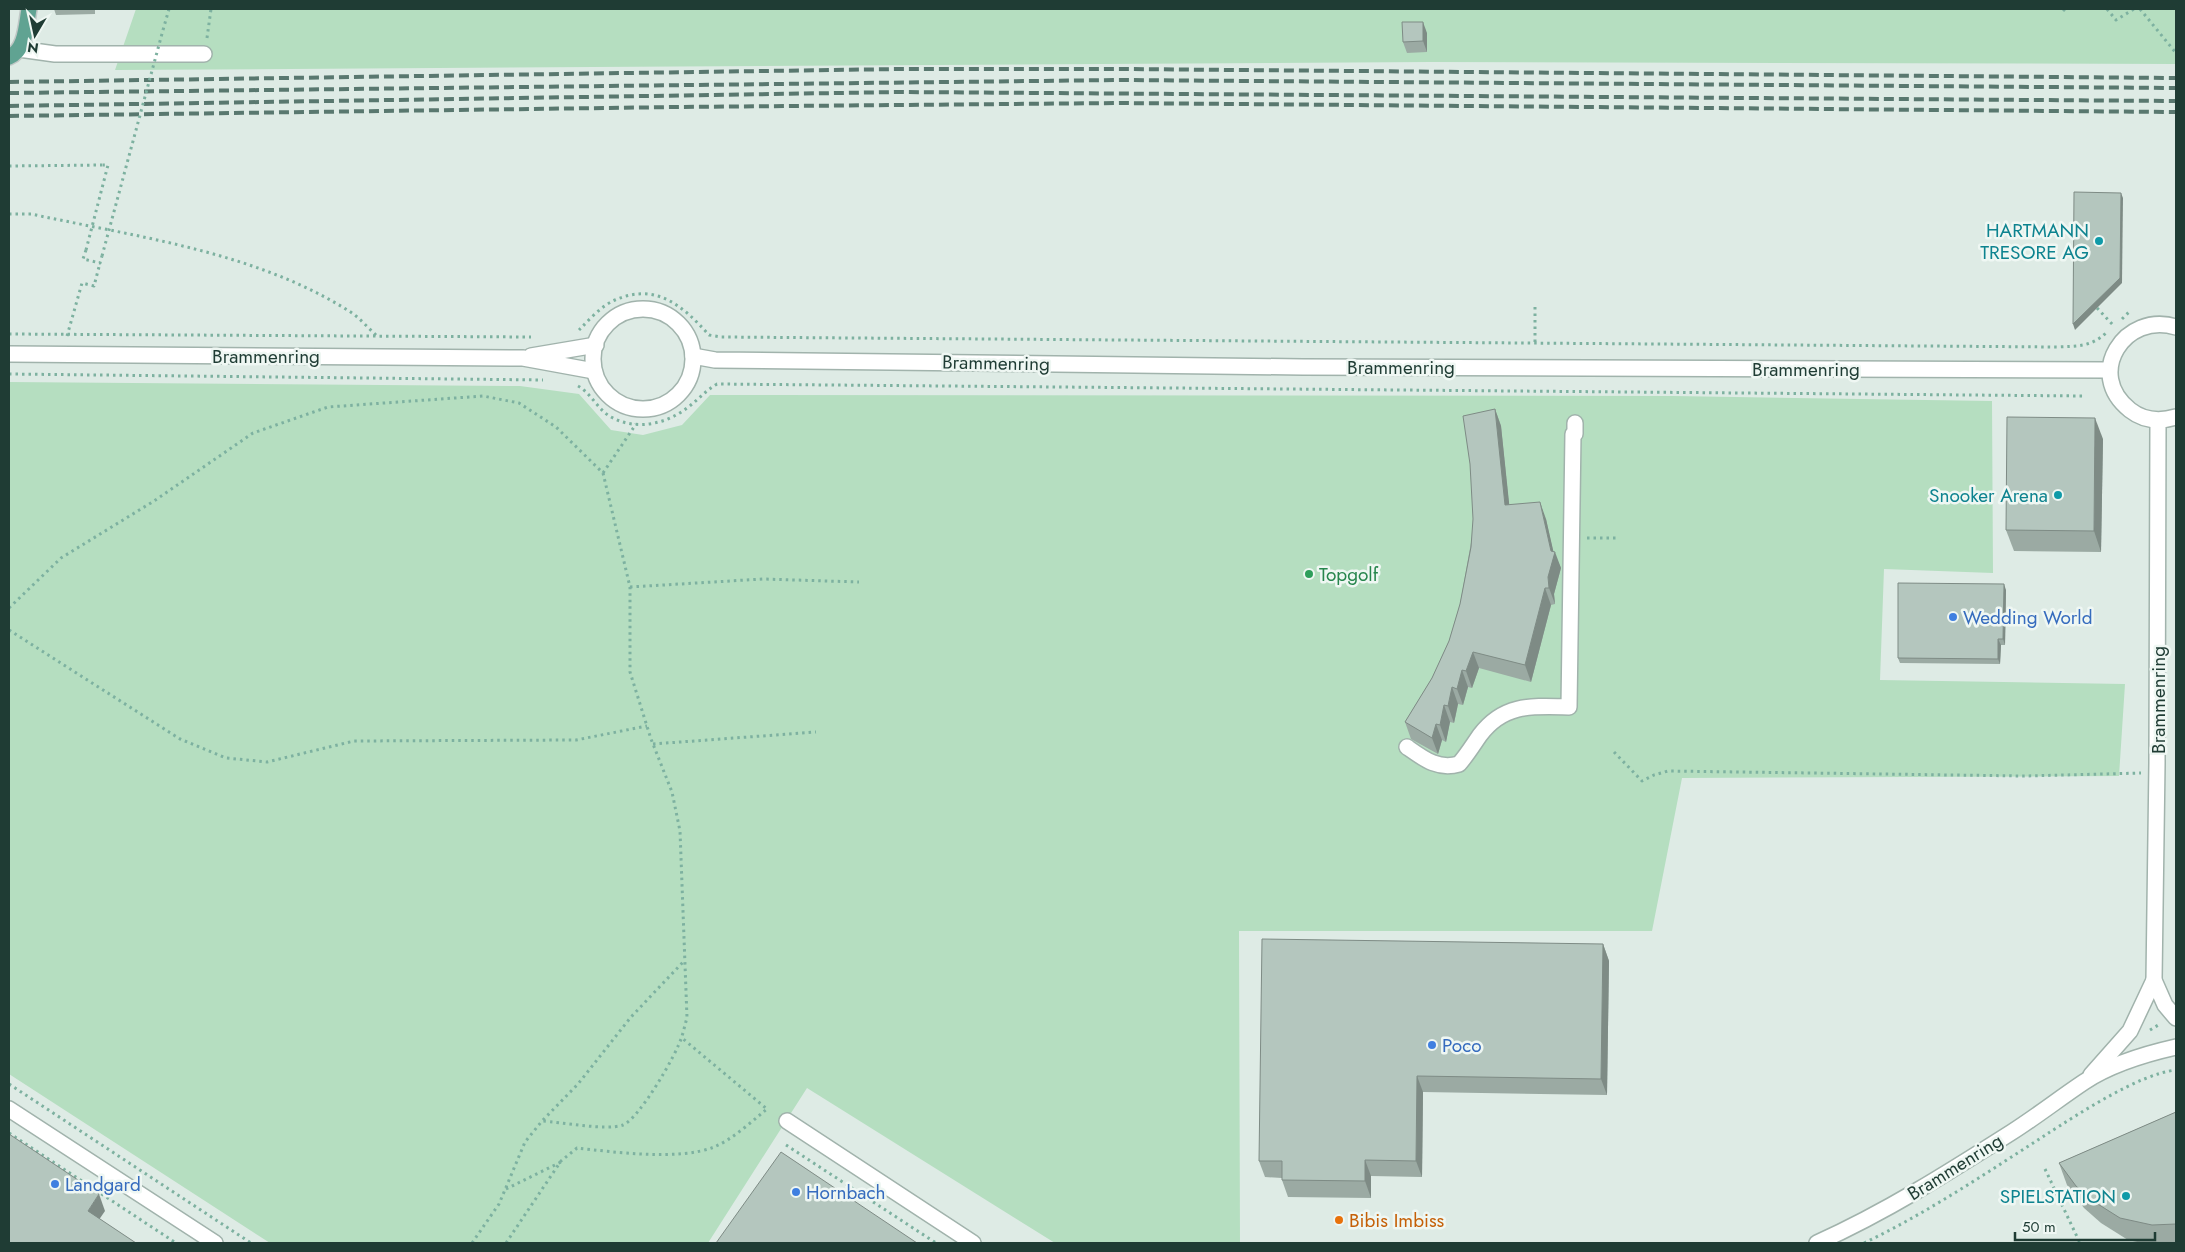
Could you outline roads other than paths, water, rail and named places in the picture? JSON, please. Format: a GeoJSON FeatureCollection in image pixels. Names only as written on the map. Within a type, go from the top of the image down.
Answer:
{"type":"FeatureCollection","features":[{"type":"Feature","properties":{"kind":"main road"},"geometry":{"type":"LineString","coordinates":[[14,53],[29,9]]}},
{"type":"Feature","properties":{"kind":"street"},"geometry":{"type":"LineString","coordinates":[[14,53],[204,54]]}},
{"type":"Feature","properties":{"kind":"street"},"geometry":{"type":"LineString","coordinates":[[636,310],[654,311],[677,322],[688,338],[693,356],[690,375],[682,390],[668,402],[649,408],[635,408],[619,402],[600,384],[594,371],[596,345],[605,328],[620,316],[636,310]]}},
{"type":"Feature","properties":{"kind":"street"},"geometry":{"type":"LineString","coordinates":[[2176,327],[2158,323],[2132,333],[2112,356],[2109,370],[2113,389],[2125,406],[2135,414],[2158,421],[2176,417]]}},
{"type":"Feature","properties":{"kind":"street","name":"Brammenring"},"geometry":{"type":"LineString","coordinates":[[523,358],[596,345]]}},
{"type":"Feature","properties":{"kind":"street","name":"Brammenring"},"geometry":{"type":"LineString","coordinates":[[9,354],[523,358],[594,371]]}},
{"type":"Feature","properties":{"kind":"street","name":"Brammenring"},"geometry":{"type":"LineString","coordinates":[[693,356],[715,360],[1303,367],[2109,370]]}},
{"type":"Feature","properties":{"kind":"street","name":"Brammenring"},"geometry":{"type":"LineString","coordinates":[[2158,421],[2154,980],[2165,1005],[2176,1018]]}},
{"type":"Feature","properties":{"kind":"street"},"geometry":{"type":"LineString","coordinates":[[1407,747],[1434,765],[1448,768],[1459,764],[1480,735],[1494,721],[1511,709],[1537,706],[1569,707],[1573,434],[1576,434],[1575,424]]}},
{"type":"Feature","properties":{"kind":"street","name":"Brammenring"},"geometry":{"type":"LineString","coordinates":[[2086,1081],[2130,1031],[2154,980]]}},
{"type":"Feature","properties":{"kind":"street","name":"Brammenring"},"geometry":{"type":"LineString","coordinates":[[1817,1243],[1856,1225],[1947,1173],[2033,1119],[2086,1081],[2135,1059],[2176,1047]]}},
{"type":"Feature","properties":{"kind":"street"},"geometry":{"type":"LineString","coordinates":[[9,1108],[215,1243]]}},
{"type":"Feature","properties":{"kind":"street"},"geometry":{"type":"LineString","coordinates":[[787,1121],[973,1243]]}},
{"type":"Feature","properties":{"kind":"railway"},"geometry":{"type":"LineString","coordinates":[[9,82],[901,69],[1120,69],[2176,78]]}},
{"type":"Feature","properties":{"kind":"railway"},"geometry":{"type":"LineString","coordinates":[[9,93],[1119,80],[2176,88]]}},
{"type":"Feature","properties":{"kind":"railway"},"geometry":{"type":"LineString","coordinates":[[9,106],[901,92],[2176,101]]}},
{"type":"Feature","properties":{"kind":"railway"},"geometry":{"type":"LineString","coordinates":[[9,116],[1119,103],[2176,112]]}},
{"type":"Feature","properties":{"kind":"place","name":"HARTMANN TRESORE AG"},"geometry":{"type":"Point","coordinates":[2099,241]}},
{"type":"Feature","properties":{"kind":"place","name":"Snooker Arena"},"geometry":{"type":"Point","coordinates":[2058,495]}},
{"type":"Feature","properties":{"kind":"place","name":"Topgolf"},"geometry":{"type":"Point","coordinates":[1309,574]}},
{"type":"Feature","properties":{"kind":"place","name":"Wedding World"},"geometry":{"type":"Point","coordinates":[1953,617]}},
{"type":"Feature","properties":{"kind":"place","name":"Poco"},"geometry":{"type":"Point","coordinates":[1432,1045]}},
{"type":"Feature","properties":{"kind":"place","name":"Landgard"},"geometry":{"type":"Point","coordinates":[55,1184]}},
{"type":"Feature","properties":{"kind":"place","name":"Hornbach"},"geometry":{"type":"Point","coordinates":[796,1192]}},
{"type":"Feature","properties":{"kind":"place","name":"SPIELSTATION"},"geometry":{"type":"Point","coordinates":[2126,1196]}},
{"type":"Feature","properties":{"kind":"place","name":"Bibis Imbiss"},"geometry":{"type":"Point","coordinates":[1339,1220]}}]}
